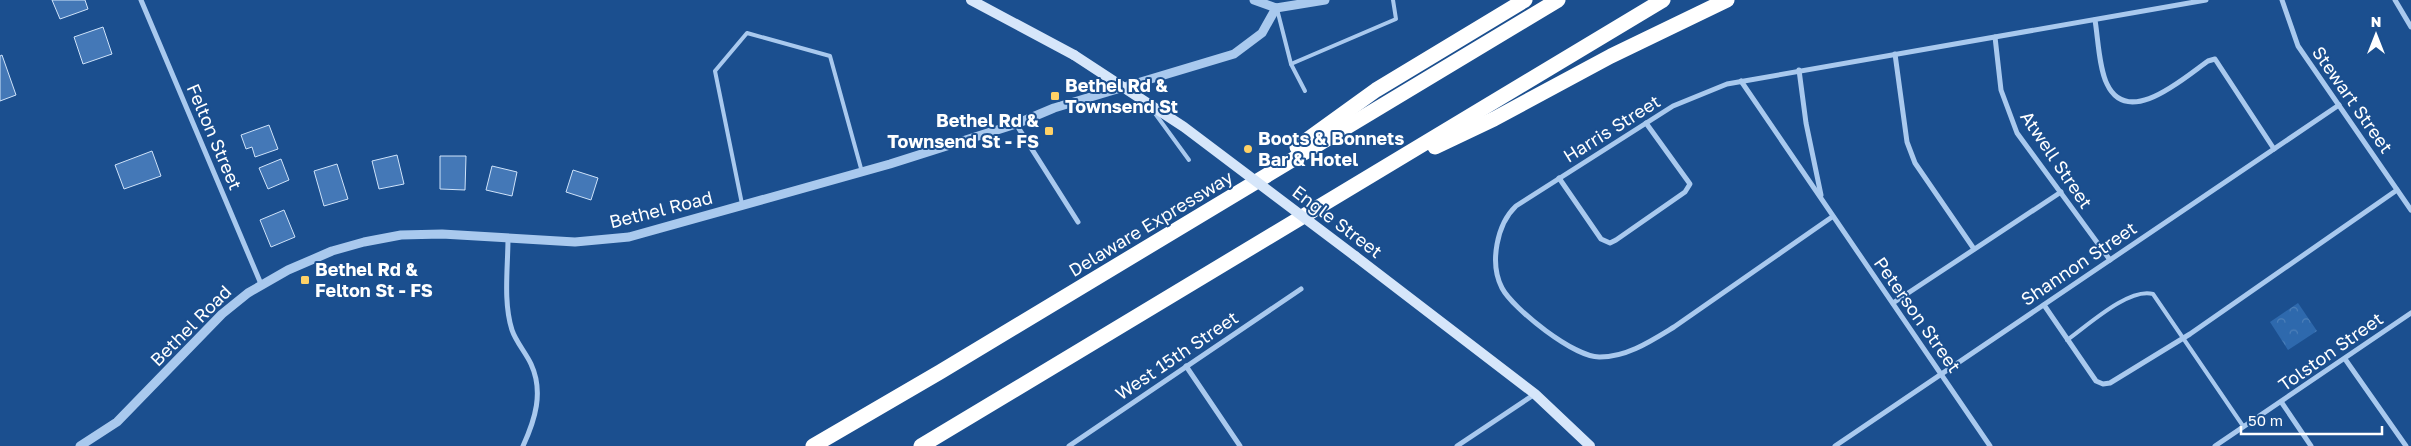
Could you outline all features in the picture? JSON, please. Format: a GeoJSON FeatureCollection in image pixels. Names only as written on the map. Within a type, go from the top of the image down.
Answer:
{"type":"FeatureCollection","features":[{"type":"Feature","properties":{"kind":"highway"},"geometry":{"type":"LineString","coordinates":[[1204,214],[1376,90],[1525,0]]}},
{"type":"Feature","properties":{"kind":"highway","name":"Delaware Expressway"},"geometry":{"type":"LineString","coordinates":[[814,446],[1204,214],[1558,0]]}},
{"type":"Feature","properties":{"kind":"highway"},"geometry":{"type":"LineString","coordinates":[[921,446],[1663,0]]}},
{"type":"Feature","properties":{"kind":"highway"},"geometry":{"type":"LineString","coordinates":[[1363,180],[1494,120],[1611,56],[1727,0]]}},
{"type":"Feature","properties":{"kind":"main road","name":"Engle Street"},"geometry":{"type":"LineString","coordinates":[[971,0],[1074,55],[1184,127],[1535,394],[1590,446]]}},
{"type":"Feature","properties":{"kind":"street","name":"Felton Street"},"geometry":{"type":"LineString","coordinates":[[141,0],[261,284]]}},
{"type":"Feature","properties":{"kind":"street"},"geometry":{"type":"LineString","coordinates":[[1254,0],[1276,8],[1325,0]]}},
{"type":"Feature","properties":{"kind":"street","name":"Harris Street"},"geometry":{"type":"LineString","coordinates":[[1832,217],[1647,344],[1612,356],[1598,358],[1562,343],[1522,311],[1502,288],[1497,272],[1496,258],[1499,236],[1503,223],[1509,213],[1559,178],[1673,106],[1727,84],[2206,0]]}},
{"type":"Feature","properties":{"kind":"street","name":"Stewart Street"},"geometry":{"type":"LineString","coordinates":[[2282,0],[2298,46],[2411,210]]}},
{"type":"Feature","properties":{"kind":"street"},"geometry":{"type":"LineString","coordinates":[[2394,0],[2411,27]]}},
{"type":"Feature","properties":{"kind":"street","name":"Bethel Road"},"geometry":{"type":"LineString","coordinates":[[80,446],[117,422],[222,314],[261,284],[332,251],[402,235],[442,234],[575,242],[629,237],[862,172],[1016,124],[1054,108],[1234,54],[1262,33],[1276,8]]}},
{"type":"Feature","properties":{"kind":"street"},"geometry":{"type":"LineString","coordinates":[[2095,20],[2108,86],[2116,94],[2126,100],[2148,101],[2208,61],[2215,60],[2274,149]]}},
{"type":"Feature","properties":{"kind":"street","name":"Atwell Street"},"geometry":{"type":"LineString","coordinates":[[1995,37],[2000,90],[2017,133],[2110,260]]}},
{"type":"Feature","properties":{"kind":"street"},"geometry":{"type":"LineString","coordinates":[[1895,54],[1907,142],[1915,163],[1974,249]]}},
{"type":"Feature","properties":{"kind":"street","name":"Peterson Street"},"geometry":{"type":"LineString","coordinates":[[1799,70],[1806,123],[1822,200]]}},
{"type":"Feature","properties":{"kind":"street","name":"Peterson Street"},"geometry":{"type":"LineString","coordinates":[[1741,81],[1990,446]]}},
{"type":"Feature","properties":{"kind":"street","name":"Shannon Street"},"geometry":{"type":"LineString","coordinates":[[1835,446],[2339,105]]}},
{"type":"Feature","properties":{"kind":"street"},"geometry":{"type":"LineString","coordinates":[[1559,178],[1601,238],[1610,243],[1616,240],[1685,192],[1690,184],[1646,123]]}},
{"type":"Feature","properties":{"kind":"street"},"geometry":{"type":"LineString","coordinates":[[1016,124],[1078,222]]}},
{"type":"Feature","properties":{"kind":"street"},"geometry":{"type":"LineString","coordinates":[[2044,305],[2089,373],[2096,381],[2103,384],[2110,383],[2183,338],[2397,190]]}},
{"type":"Feature","properties":{"kind":"street"},"geometry":{"type":"LineString","coordinates":[[1893,303],[2060,192]]}},
{"type":"Feature","properties":{"kind":"street"},"geometry":{"type":"LineString","coordinates":[[508,238],[508,298],[512,331],[531,364],[537,395],[536,411],[523,446]]}},
{"type":"Feature","properties":{"kind":"street","name":"West 15th Street"},"geometry":{"type":"LineString","coordinates":[[1069,446],[1302,288]]}},
{"type":"Feature","properties":{"kind":"street","name":"Tolston Street"},"geometry":{"type":"LineString","coordinates":[[2215,446],[2243,426],[2282,403],[2411,313]]}},
{"type":"Feature","properties":{"kind":"street"},"geometry":{"type":"LineString","coordinates":[[2345,359],[2406,446]]}},
{"type":"Feature","properties":{"kind":"street"},"geometry":{"type":"LineString","coordinates":[[1186,366],[1240,446]]}},
{"type":"Feature","properties":{"kind":"street"},"geometry":{"type":"LineString","coordinates":[[1457,446],[1535,394]]}},
{"type":"Feature","properties":{"kind":"street"},"geometry":{"type":"LineString","coordinates":[[2282,403],[2311,446]]}},
{"type":"Feature","properties":{"kind":"lane"},"geometry":{"type":"LineString","coordinates":[[1291,64],[1396,19],[1394,0]]}},
{"type":"Feature","properties":{"kind":"lane"},"geometry":{"type":"LineString","coordinates":[[1276,8],[1291,64],[1305,91]]}},
{"type":"Feature","properties":{"kind":"lane"},"geometry":{"type":"LineString","coordinates":[[742,207],[715,71],[747,33],[830,56],[862,172]]}},
{"type":"Feature","properties":{"kind":"lane"},"geometry":{"type":"LineString","coordinates":[[1133,84],[1189,160]]}},
{"type":"Feature","properties":{"kind":"lane"},"geometry":{"type":"LineString","coordinates":[[2068,340],[2122,301],[2145,292],[2153,294],[2243,426]]}},
{"type":"Feature","properties":{"kind":"green space"},"geometry":{"type":"Polygon","coordinates":[[[2298,303],[2317,331],[2288,350],[2270,322],[2298,303]]]}},
{"type":"Feature","properties":{"kind":"building"},"geometry":{"type":"Polygon","coordinates":[[[52,0],[85,0],[88,9],[60,19],[52,0]]]}},
{"type":"Feature","properties":{"kind":"building"},"geometry":{"type":"Polygon","coordinates":[[[103,27],[112,54],[83,64],[74,37],[103,27]]]}},
{"type":"Feature","properties":{"kind":"building"},"geometry":{"type":"Polygon","coordinates":[[[2,55],[16,95],[0,101],[0,56],[2,55]]]}},
{"type":"Feature","properties":{"kind":"building"},"geometry":{"type":"Polygon","coordinates":[[[269,125],[278,149],[255,157],[252,147],[246,149],[241,135],[269,125]]]}},
{"type":"Feature","properties":{"kind":"building"},"geometry":{"type":"Polygon","coordinates":[[[152,151],[161,176],[124,189],[115,165],[152,151]]]}},
{"type":"Feature","properties":{"kind":"building"},"geometry":{"type":"Polygon","coordinates":[[[397,155],[404,184],[379,189],[372,161],[397,155]]]}},
{"type":"Feature","properties":{"kind":"building"},"geometry":{"type":"Polygon","coordinates":[[[440,156],[466,156],[465,190],[440,189],[440,156]]]}},
{"type":"Feature","properties":{"kind":"building"},"geometry":{"type":"Polygon","coordinates":[[[281,159],[289,180],[268,189],[259,168],[281,159]]]}},
{"type":"Feature","properties":{"kind":"building"},"geometry":{"type":"Polygon","coordinates":[[[337,164],[348,199],[324,206],[314,171],[337,164]]]}},
{"type":"Feature","properties":{"kind":"building"},"geometry":{"type":"Polygon","coordinates":[[[492,166],[517,172],[512,196],[486,190],[492,166]]]}},
{"type":"Feature","properties":{"kind":"building"},"geometry":{"type":"Polygon","coordinates":[[[573,170],[598,178],[591,200],[566,192],[573,170]]]}},
{"type":"Feature","properties":{"kind":"building"},"geometry":{"type":"Polygon","coordinates":[[[284,210],[295,237],[271,247],[260,220],[284,210]]]}},
{"type":"Feature","properties":{"kind":"place","name":"Bethel Rd & Townsend St"},"geometry":{"type":"Point","coordinates":[1055,96]}},
{"type":"Feature","properties":{"kind":"place","name":"Bethel Rd & Townsend St - FS"},"geometry":{"type":"Point","coordinates":[1049,131]}},
{"type":"Feature","properties":{"kind":"place","name":"Boots & Bonnets Bar & Hotel"},"geometry":{"type":"Point","coordinates":[1248,149]}},
{"type":"Feature","properties":{"kind":"place","name":"Bethel Rd & Felton St - FS"},"geometry":{"type":"Point","coordinates":[305,280]}}]}
